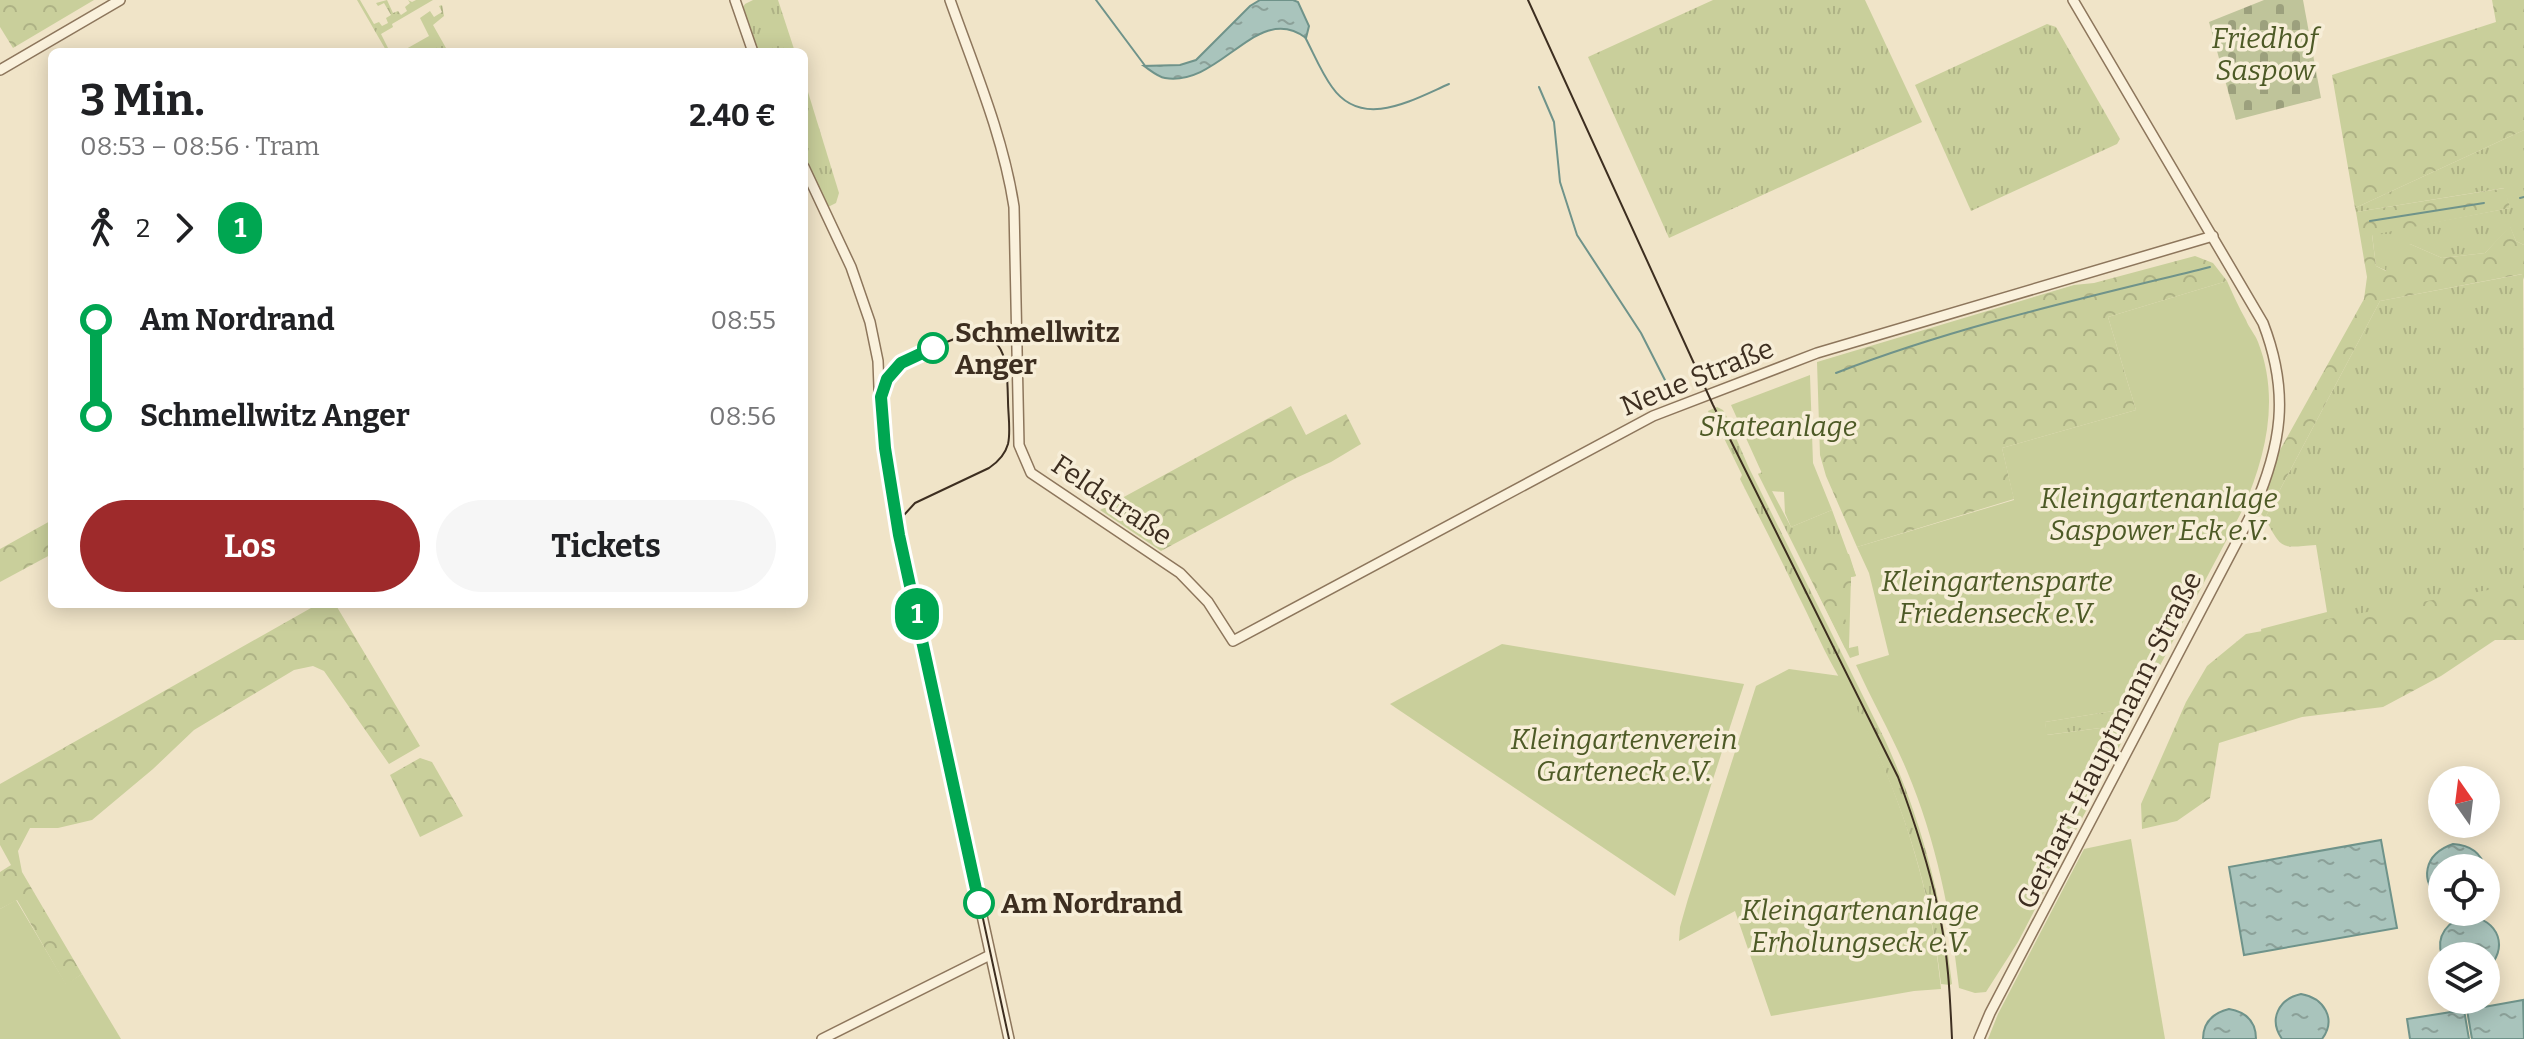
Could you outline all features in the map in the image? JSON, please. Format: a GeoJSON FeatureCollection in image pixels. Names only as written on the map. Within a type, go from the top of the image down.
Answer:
{"type":"FeatureCollection","features":[{"type":"Feature","properties":{"kind":"street"},"geometry":{"type":"LineString","coordinates":[[0,70],[120,0]]}},
{"type":"Feature","properties":{"kind":"street"},"geometry":{"type":"LineString","coordinates":[[735,0],[752,48]]}},
{"type":"Feature","properties":{"kind":"street","name":"Feldstraße"},"geometry":{"type":"LineString","coordinates":[[950,0],[993,121],[1012,190],[1019,445],[1023,458],[1031,473],[1180,573],[1208,602],[1233,641]]}},
{"type":"Feature","properties":{"kind":"street","name":"Gerhart-Hauptmann-Straße"},"geometry":{"type":"LineString","coordinates":[[1979,1039],[2252,513],[2274,455],[2281,404],[2273,347],[2249,295],[2073,0]]}},
{"type":"Feature","properties":{"kind":"street"},"geometry":{"type":"LineString","coordinates":[[808,176],[851,267],[870,322],[878,361],[880,414],[895,518],[1009,1039]]}},
{"type":"Feature","properties":{"kind":"street","name":"Neue Straße"},"geometry":{"type":"LineString","coordinates":[[1233,641],[1653,416],[1817,353],[2213,236]]}},
{"type":"Feature","properties":{"kind":"street"},"geometry":{"type":"LineString","coordinates":[[822,1039],[990,955]]}},
{"type":"Feature","properties":{"kind":"green space"},"geometry":{"type":"Polygon","coordinates":[[[0,0],[94,0],[13,48],[0,27],[0,0]]]}},
{"type":"Feature","properties":{"kind":"green space"},"geometry":{"type":"Polygon","coordinates":[[[357,0],[360,0],[374,24],[379,22],[382,26],[388,23],[386,18],[391,15],[384,3],[378,6],[376,3],[387,0],[393,13],[398,11],[401,15],[407,11],[408,0],[433,0],[381,34],[388,48],[385,48],[357,0]]]}},
{"type":"Feature","properties":{"kind":"green space"},"geometry":{"type":"Polygon","coordinates":[[[753,0],[778,0],[794,48],[757,48],[742,9],[753,0]]]}},
{"type":"Feature","properties":{"kind":"green space"},"geometry":{"type":"Polygon","coordinates":[[[1713,0],[1865,0],[1922,122],[1669,238],[1588,57],[1713,0]]]}},
{"type":"Feature","properties":{"kind":"green space","name":"Friedhof Saspow"},"geometry":{"type":"Polygon","coordinates":[[[2264,0],[2303,0],[2321,98],[2236,120],[2209,22],[2264,0]]]}},
{"type":"Feature","properties":{"kind":"green space"},"geometry":{"type":"Polygon","coordinates":[[[2492,0],[2524,0],[2524,130],[2355,208],[2332,75],[2496,22],[2492,0]]]}},
{"type":"Feature","properties":{"kind":"green space"},"geometry":{"type":"Polygon","coordinates":[[[442,5],[444,16],[433,25],[446,48],[408,48],[429,36],[420,18],[430,11],[434,17],[442,12],[439,6],[442,5]]]}},
{"type":"Feature","properties":{"kind":"green space"},"geometry":{"type":"Polygon","coordinates":[[[2047,24],[2056,27],[2120,139],[2117,144],[1971,211],[1915,85],[2047,24]]]}},
{"type":"Feature","properties":{"kind":"green space"},"geometry":{"type":"Polygon","coordinates":[[[808,92],[839,193],[836,203],[828,207],[808,167],[808,92]]]}},
{"type":"Feature","properties":{"kind":"green space"},"geometry":{"type":"Polygon","coordinates":[[[2524,130],[2524,245],[2516,241],[2510,227],[2485,253],[2442,258],[2410,244],[2387,271],[2376,266],[2372,234],[2510,208],[2504,188],[2356,212],[2355,208],[2524,130]]]}},
{"type":"Feature","properties":{"kind":"green space"},"geometry":{"type":"Polygon","coordinates":[[[2505,188],[2510,208],[2372,235],[2376,266],[2386,271],[2389,249],[2410,244],[2442,258],[2485,253],[2510,226],[2516,241],[2524,245],[2524,280],[2522,274],[2380,301],[2265,518],[2258,511],[2280,450],[2364,299],[2367,277],[2356,212],[2505,188]]]}},
{"type":"Feature","properties":{"kind":"green space"},"geometry":{"type":"Polygon","coordinates":[[[2195,256],[2213,263],[2227,281],[2108,317],[2136,410],[2002,448],[2014,499],[1857,547],[1820,455],[1817,362],[2074,285],[2094,283],[2195,256]]]}},
{"type":"Feature","properties":{"kind":"green space"},"geometry":{"type":"Polygon","coordinates":[[[2523,274],[2524,591],[2262,638],[2261,629],[2327,612],[2316,545],[2283,545],[2265,518],[2380,301],[2523,274]]]}},
{"type":"Feature","properties":{"kind":"green space"},"geometry":{"type":"Polygon","coordinates":[[[2227,281],[2258,342],[2268,384],[2264,448],[2251,489],[2138,707],[2045,722],[2047,735],[2131,724],[2018,942],[1986,992],[1975,993],[1959,988],[1947,905],[1926,824],[1901,758],[1856,665],[1889,655],[1869,573],[1857,547],[2014,500],[2002,448],[2136,410],[2108,317],[2227,281]]]}},
{"type":"Feature","properties":{"kind":"green space","name":"Skateanlage"},"geometry":{"type":"Polygon","coordinates":[[[1810,375],[1813,463],[1832,510],[1791,527],[1785,513],[1784,492],[1770,491],[1731,405],[1810,375]]]}},
{"type":"Feature","properties":{"kind":"green space"},"geometry":{"type":"Polygon","coordinates":[[[1291,406],[1306,435],[1346,414],[1361,444],[1161,551],[1100,510],[1291,406]]]}},
{"type":"Feature","properties":{"kind":"green space"},"geometry":{"type":"Polygon","coordinates":[[[1717,407],[1727,417],[1749,468],[1898,769],[1936,890],[1948,952],[1950,985],[1941,984],[1917,860],[1890,783],[1874,745],[1740,479],[1742,475],[1719,428],[1714,426],[1708,411],[1717,407]]]}},
{"type":"Feature","properties":{"kind":"green space"},"geometry":{"type":"Polygon","coordinates":[[[1762,472],[1791,527],[1832,510],[1856,576],[1851,577],[1849,648],[1858,646],[1859,655],[1850,658],[1758,474],[1762,472]]]}},
{"type":"Feature","properties":{"kind":"green space"},"geometry":{"type":"Polygon","coordinates":[[[48,522],[48,556],[0,582],[0,549],[48,522]]]}},
{"type":"Feature","properties":{"kind":"green space"},"geometry":{"type":"Polygon","coordinates":[[[1835,552],[1849,554],[1856,576],[1851,577],[1851,586],[1838,590],[1838,600],[1849,629],[1849,649],[1845,648],[1807,571],[1816,559],[1835,552]]]}},
{"type":"Feature","properties":{"kind":"green space"},"geometry":{"type":"Polygon","coordinates":[[[2524,577],[2524,640],[2495,640],[2441,676],[2383,707],[2302,717],[2219,743],[2210,798],[2177,821],[2142,829],[2141,804],[2186,702],[2207,666],[2246,634],[2510,586],[2524,577]]]}},
{"type":"Feature","properties":{"kind":"green space"},"geometry":{"type":"Polygon","coordinates":[[[311,608],[338,608],[420,746],[389,764],[324,671],[313,666],[294,670],[194,730],[92,820],[58,828],[30,828],[18,851],[22,872],[82,974],[66,985],[17,900],[0,909],[0,872],[11,865],[0,845],[0,784],[311,608]]]}},
{"type":"Feature","properties":{"kind":"green space","name":"Kleingartenverein Garteneck e.V."},"geometry":{"type":"Polygon","coordinates":[[[1502,644],[1744,684],[1675,896],[1390,704],[1502,644]]]}},
{"type":"Feature","properties":{"kind":"green space","name":"Kleingartenanlage Erholungseck e.V."},"geometry":{"type":"Polygon","coordinates":[[[1789,669],[1840,676],[1859,713],[1907,827],[1928,906],[1941,989],[1771,1016],[1735,911],[1679,941],[1688,899],[1756,686],[1789,669]]]}},
{"type":"Feature","properties":{"kind":"green space"},"geometry":{"type":"Polygon","coordinates":[[[2138,707],[2131,724],[2046,735],[2045,722],[2138,707]]]}},
{"type":"Feature","properties":{"kind":"green space"},"geometry":{"type":"Polygon","coordinates":[[[420,758],[432,762],[463,816],[420,837],[390,775],[420,758]]]}},
{"type":"Feature","properties":{"kind":"green space"},"geometry":{"type":"Polygon","coordinates":[[[2131,839],[2165,1039],[1988,1039],[2084,849],[2131,839]]]}},
{"type":"Feature","properties":{"kind":"green space"},"geometry":{"type":"Polygon","coordinates":[[[16,900],[66,984],[82,974],[121,1039],[0,1039],[0,909],[16,900]]]}},
{"type":"Feature","properties":{"kind":"water"},"geometry":{"type":"Polygon","coordinates":[[[1260,0],[1298,2],[1309,26],[1306,38],[1288,29],[1271,30],[1204,70],[1185,77],[1165,78],[1144,66],[1180,65],[1196,60],[1250,6],[1260,0]]]}},
{"type":"Feature","properties":{"kind":"water"},"geometry":{"type":"Polygon","coordinates":[[[2381,840],[2397,928],[2244,955],[2229,867],[2381,840]]]}},
{"type":"Feature","properties":{"kind":"water"},"geometry":{"type":"Polygon","coordinates":[[[2453,844],[2478,854],[2436,854],[2453,844]]]}},
{"type":"Feature","properties":{"kind":"water"},"geometry":{"type":"Polygon","coordinates":[[[2448,926],[2490,926],[2499,942],[2440,942],[2448,926]]]}},
{"type":"Feature","properties":{"kind":"water"},"geometry":{"type":"Polygon","coordinates":[[[2301,994],[2316,1000],[2326,1010],[2328,1024],[2322,1039],[2282,1039],[2278,1032],[2278,1011],[2287,1000],[2301,994]]]}},
{"type":"Feature","properties":{"kind":"water"},"geometry":{"type":"Polygon","coordinates":[[[2523,1000],[2524,1039],[2472,1039],[2468,1014],[2500,1014],[2500,1004],[2523,1000]]]}},
{"type":"Feature","properties":{"kind":"water"},"geometry":{"type":"Polygon","coordinates":[[[2229,1009],[2249,1018],[2256,1039],[2203,1039],[2210,1019],[2229,1009]]]}},
{"type":"Feature","properties":{"kind":"water"},"geometry":{"type":"Polygon","coordinates":[[[2465,1014],[2469,1039],[2410,1039],[2407,1019],[2465,1014]]]}},
{"type":"Feature","properties":{"kind":"waterway"},"geometry":{"type":"LineString","coordinates":[[1096,0],[1146,67]]}},
{"type":"Feature","properties":{"kind":"waterway"},"geometry":{"type":"LineString","coordinates":[[1305,37],[1332,87],[1344,100],[1358,107],[1388,108],[1449,84]]}},
{"type":"Feature","properties":{"kind":"waterway"},"geometry":{"type":"LineString","coordinates":[[1539,87],[1554,122],[1560,182],[1577,235],[1641,333],[1669,388]]}},
{"type":"Feature","properties":{"kind":"waterway"},"geometry":{"type":"LineString","coordinates":[[2520,198],[2524,197]]}},
{"type":"Feature","properties":{"kind":"waterway"},"geometry":{"type":"LineString","coordinates":[[2370,221],[2484,203]]}},
{"type":"Feature","properties":{"kind":"waterway"},"geometry":{"type":"LineString","coordinates":[[1836,373],[1975,327],[2210,267]]}},
{"type":"Feature","properties":{"kind":"tram line"},"geometry":{"type":"LineString","coordinates":[[1528,0],[1713,405],[1898,777],[1925,858],[1941,924],[1952,1039]]}},
{"type":"Feature","properties":{"kind":"tram line"},"geometry":{"type":"LineString","coordinates":[[899,535],[904,515],[915,503],[989,468],[1007,448],[1009,428],[1005,362],[1002,351],[987,337],[959,337],[922,352],[896,368],[883,393],[882,419],[888,484],[895,518],[914,599],[1009,1039]]}},
{"type":"Feature","properties":{"kind":"tram line","name":"1"},"geometry":{"type":"LineString","coordinates":[[933,348],[901,363],[887,379],[881,397],[885,448],[899,535],[979,903]]}},
{"type":"Feature","properties":{"kind":"place","name":"Schmellwitz Anger"},"geometry":{"type":"Point","coordinates":[933,348]}},
{"type":"Feature","properties":{"kind":"place","name":"Am Nordrand"},"geometry":{"type":"Point","coordinates":[979,903]}},
{"type":"Feature","properties":{"kind":"park label","name":"Kleingartenanlage Saspower Eck e.V."},"geometry":{"type":"Point","coordinates":[2159,514]}},
{"type":"Feature","properties":{"kind":"park label","name":"Kleingartensparte Friedenseck e.V."},"geometry":{"type":"Point","coordinates":[1997,597]}}]}
